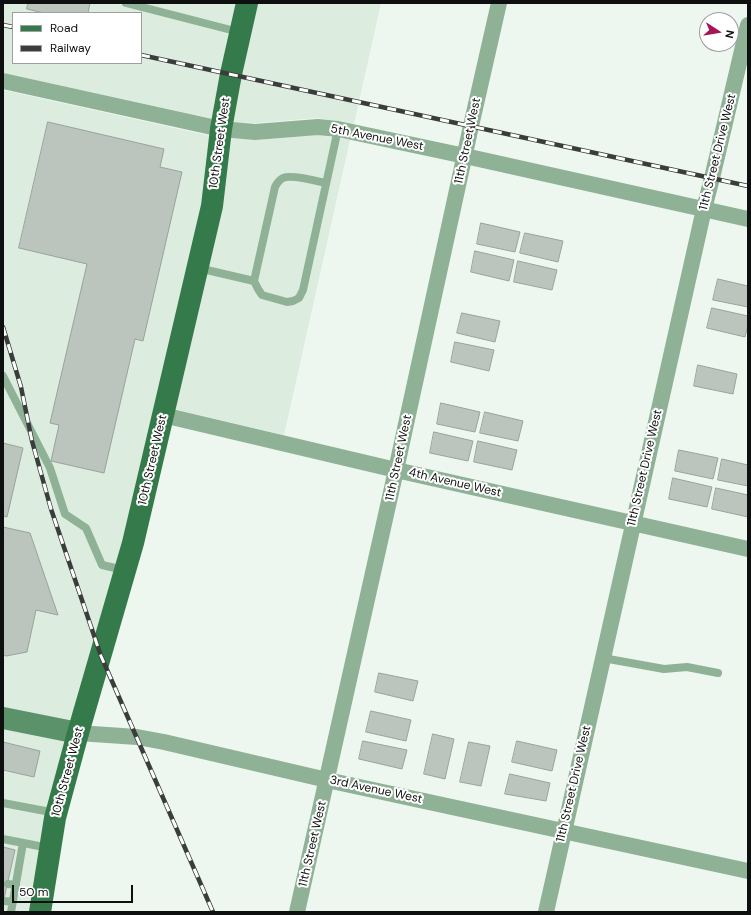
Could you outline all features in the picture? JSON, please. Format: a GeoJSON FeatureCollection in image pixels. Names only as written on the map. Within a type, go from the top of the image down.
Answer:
{"type":"FeatureCollection","features":[{"type":"Feature","properties":{"kind":"main road","name":"10th Street West"},"geometry":{"type":"LineString","coordinates":[[40,912],[56,814],[133,543],[212,206],[221,129],[231,74],[247,3]]}},
{"type":"Feature","properties":{"kind":"street","name":"11th Street West"},"geometry":{"type":"LineString","coordinates":[[297,912],[396,470],[472,118],[499,3]]}},
{"type":"Feature","properties":{"kind":"street","name":"11th Street Drive West"},"geometry":{"type":"LineString","coordinates":[[546,912],[704,209],[748,25]]}},
{"type":"Feature","properties":{"kind":"street","name":"5th Avenue West"},"geometry":{"type":"LineString","coordinates":[[3,81],[221,129],[255,132],[318,127],[338,129],[748,219]]}},
{"type":"Feature","properties":{"kind":"street","name":"4th Avenue West"},"geometry":{"type":"LineString","coordinates":[[163,415],[396,470],[748,549]]}},
{"type":"Feature","properties":{"kind":"street","name":"3rd Avenue West"},"geometry":{"type":"LineString","coordinates":[[3,718],[78,733],[137,737],[157,740],[327,780],[564,830],[748,871]]}},
{"type":"Feature","properties":{"kind":"lane"},"geometry":{"type":"LineString","coordinates":[[126,3],[240,32]]}},
{"type":"Feature","properties":{"kind":"lane"},"geometry":{"type":"LineString","coordinates":[[326,183],[290,176],[278,181],[275,187],[254,281],[262,295],[287,302],[300,298],[303,290],[338,129]]}},
{"type":"Feature","properties":{"kind":"lane"},"geometry":{"type":"LineString","coordinates":[[197,268],[254,281]]}},
{"type":"Feature","properties":{"kind":"lane"},"geometry":{"type":"LineString","coordinates":[[3,377],[50,468],[66,514],[86,528],[102,565],[125,570]]}},
{"type":"Feature","properties":{"kind":"lane"},"geometry":{"type":"LineString","coordinates":[[602,658],[664,669],[687,667],[718,673]]}},
{"type":"Feature","properties":{"kind":"lane"},"geometry":{"type":"LineString","coordinates":[[3,803],[56,814]]}},
{"type":"Feature","properties":{"kind":"lane"},"geometry":{"type":"LineString","coordinates":[[3,839],[50,848]]}},
{"type":"Feature","properties":{"kind":"lane"},"geometry":{"type":"LineString","coordinates":[[12,912],[12,884],[15,867],[23,844]]}},
{"type":"Feature","properties":{"kind":"lane"},"geometry":{"type":"LineString","coordinates":[[4,901],[13,902]]}},
{"type":"Feature","properties":{"kind":"shaded area"},"geometry":{"type":"Polygon","coordinates":[[[3,3],[237,3],[214,119],[3,73],[3,3]]]}},
{"type":"Feature","properties":{"kind":"shaded area"},"geometry":{"type":"Polygon","coordinates":[[[256,3],[381,3],[354,124],[317,118],[255,123],[232,122],[256,3]]]}},
{"type":"Feature","properties":{"kind":"shaded area"},"geometry":{"type":"Polygon","coordinates":[[[3,90],[211,136],[202,204],[124,541],[71,723],[3,709],[3,90]]]}},
{"type":"Feature","properties":{"kind":"shaded area"},"geometry":{"type":"Polygon","coordinates":[[[318,135],[350,140],[284,435],[174,409],[229,138],[257,140],[318,135]]]}},
{"type":"Feature","properties":{"kind":"shaded area"},"geometry":{"type":"Polygon","coordinates":[[[3,726],[67,739],[30,912],[3,912],[3,726]]]}},
{"type":"Feature","properties":{"kind":"building"},"geometry":{"type":"Polygon","coordinates":[[[28,3],[90,3],[88,12],[40,12],[27,9],[28,3]]]}},
{"type":"Feature","properties":{"kind":"building"},"geometry":{"type":"Polygon","coordinates":[[[48,122],[164,149],[160,167],[182,172],[143,341],[135,339],[104,473],[51,461],[59,425],[50,423],[87,264],[19,248],[48,122]]]}},
{"type":"Feature","properties":{"kind":"building"},"geometry":{"type":"Polygon","coordinates":[[[481,223],[520,232],[515,252],[477,244],[481,223]]]}},
{"type":"Feature","properties":{"kind":"building"},"geometry":{"type":"Polygon","coordinates":[[[525,233],[563,241],[558,262],[520,253],[525,233]]]}},
{"type":"Feature","properties":{"kind":"building"},"geometry":{"type":"Polygon","coordinates":[[[475,251],[514,260],[509,281],[471,272],[475,251]]]}},
{"type":"Feature","properties":{"kind":"building"},"geometry":{"type":"Polygon","coordinates":[[[518,261],[557,270],[552,290],[514,282],[518,261]]]}},
{"type":"Feature","properties":{"kind":"building"},"geometry":{"type":"Polygon","coordinates":[[[718,279],[748,286],[748,307],[713,300],[718,279]]]}},
{"type":"Feature","properties":{"kind":"building"},"geometry":{"type":"Polygon","coordinates":[[[712,308],[748,316],[748,325],[745,337],[707,328],[712,308]]]}},
{"type":"Feature","properties":{"kind":"building"},"geometry":{"type":"Polygon","coordinates":[[[462,313],[500,321],[495,342],[457,333],[462,313]]]}},
{"type":"Feature","properties":{"kind":"building"},"geometry":{"type":"Polygon","coordinates":[[[455,342],[494,350],[489,371],[451,362],[455,342]]]}},
{"type":"Feature","properties":{"kind":"building"},"geometry":{"type":"Polygon","coordinates":[[[698,365],[737,374],[733,394],[694,386],[698,365]]]}},
{"type":"Feature","properties":{"kind":"building"},"geometry":{"type":"Polygon","coordinates":[[[441,403],[480,412],[475,432],[437,424],[441,403]]]}},
{"type":"Feature","properties":{"kind":"building"},"geometry":{"type":"Polygon","coordinates":[[[485,412],[523,421],[518,441],[480,433],[485,412]]]}},
{"type":"Feature","properties":{"kind":"building"},"geometry":{"type":"Polygon","coordinates":[[[434,432],[473,441],[468,461],[430,453],[434,432]]]}},
{"type":"Feature","properties":{"kind":"building"},"geometry":{"type":"Polygon","coordinates":[[[478,441],[517,450],[512,470],[474,462],[478,441]]]}},
{"type":"Feature","properties":{"kind":"building"},"geometry":{"type":"Polygon","coordinates":[[[3,443],[23,448],[7,517],[3,516],[3,443]]]}},
{"type":"Feature","properties":{"kind":"building"},"geometry":{"type":"Polygon","coordinates":[[[679,450],[718,458],[713,479],[675,471],[679,450]]]}},
{"type":"Feature","properties":{"kind":"building"},"geometry":{"type":"Polygon","coordinates":[[[722,459],[748,465],[748,486],[718,480],[722,459]]]}},
{"type":"Feature","properties":{"kind":"building"},"geometry":{"type":"Polygon","coordinates":[[[673,478],[712,487],[707,507],[669,499],[673,478]]]}},
{"type":"Feature","properties":{"kind":"building"},"geometry":{"type":"Polygon","coordinates":[[[716,488],[748,495],[748,517],[712,509],[716,488]]]}},
{"type":"Feature","properties":{"kind":"building"},"geometry":{"type":"Polygon","coordinates":[[[3,527],[30,533],[58,615],[36,610],[27,652],[6,656],[3,655],[3,527]]]}},
{"type":"Feature","properties":{"kind":"building"},"geometry":{"type":"Polygon","coordinates":[[[379,673],[418,681],[413,701],[375,692],[379,673]]]}},
{"type":"Feature","properties":{"kind":"building"},"geometry":{"type":"Polygon","coordinates":[[[371,711],[411,720],[406,741],[366,732],[371,711]]]}},
{"type":"Feature","properties":{"kind":"building"},"geometry":{"type":"Polygon","coordinates":[[[433,734],[454,739],[445,779],[424,774],[433,734]]]}},
{"type":"Feature","properties":{"kind":"building"},"geometry":{"type":"Polygon","coordinates":[[[363,741],[407,750],[402,769],[359,759],[363,741]]]}},
{"type":"Feature","properties":{"kind":"building"},"geometry":{"type":"Polygon","coordinates":[[[517,741],[557,750],[552,771],[512,762],[517,741]]]}},
{"type":"Feature","properties":{"kind":"building"},"geometry":{"type":"Polygon","coordinates":[[[3,742],[40,751],[34,777],[3,770],[3,742]]]}},
{"type":"Feature","properties":{"kind":"building"},"geometry":{"type":"Polygon","coordinates":[[[469,742],[490,746],[481,786],[460,782],[469,742]]]}},
{"type":"Feature","properties":{"kind":"building"},"geometry":{"type":"Polygon","coordinates":[[[510,774],[550,783],[546,801],[505,794],[510,774]]]}},
{"type":"Feature","properties":{"kind":"building"},"geometry":{"type":"Polygon","coordinates":[[[3,847],[15,850],[3,903],[3,847]]]}},
{"type":"Feature","properties":{"kind":"railway"},"geometry":{"type":"LineString","coordinates":[[3,25],[12,27]]}},
{"type":"Feature","properties":{"kind":"railway"},"geometry":{"type":"LineString","coordinates":[[142,55],[748,186]]}},
{"type":"Feature","properties":{"kind":"railway"},"geometry":{"type":"LineString","coordinates":[[3,327],[21,387],[32,441],[51,509],[101,656],[213,912]]}}]}
